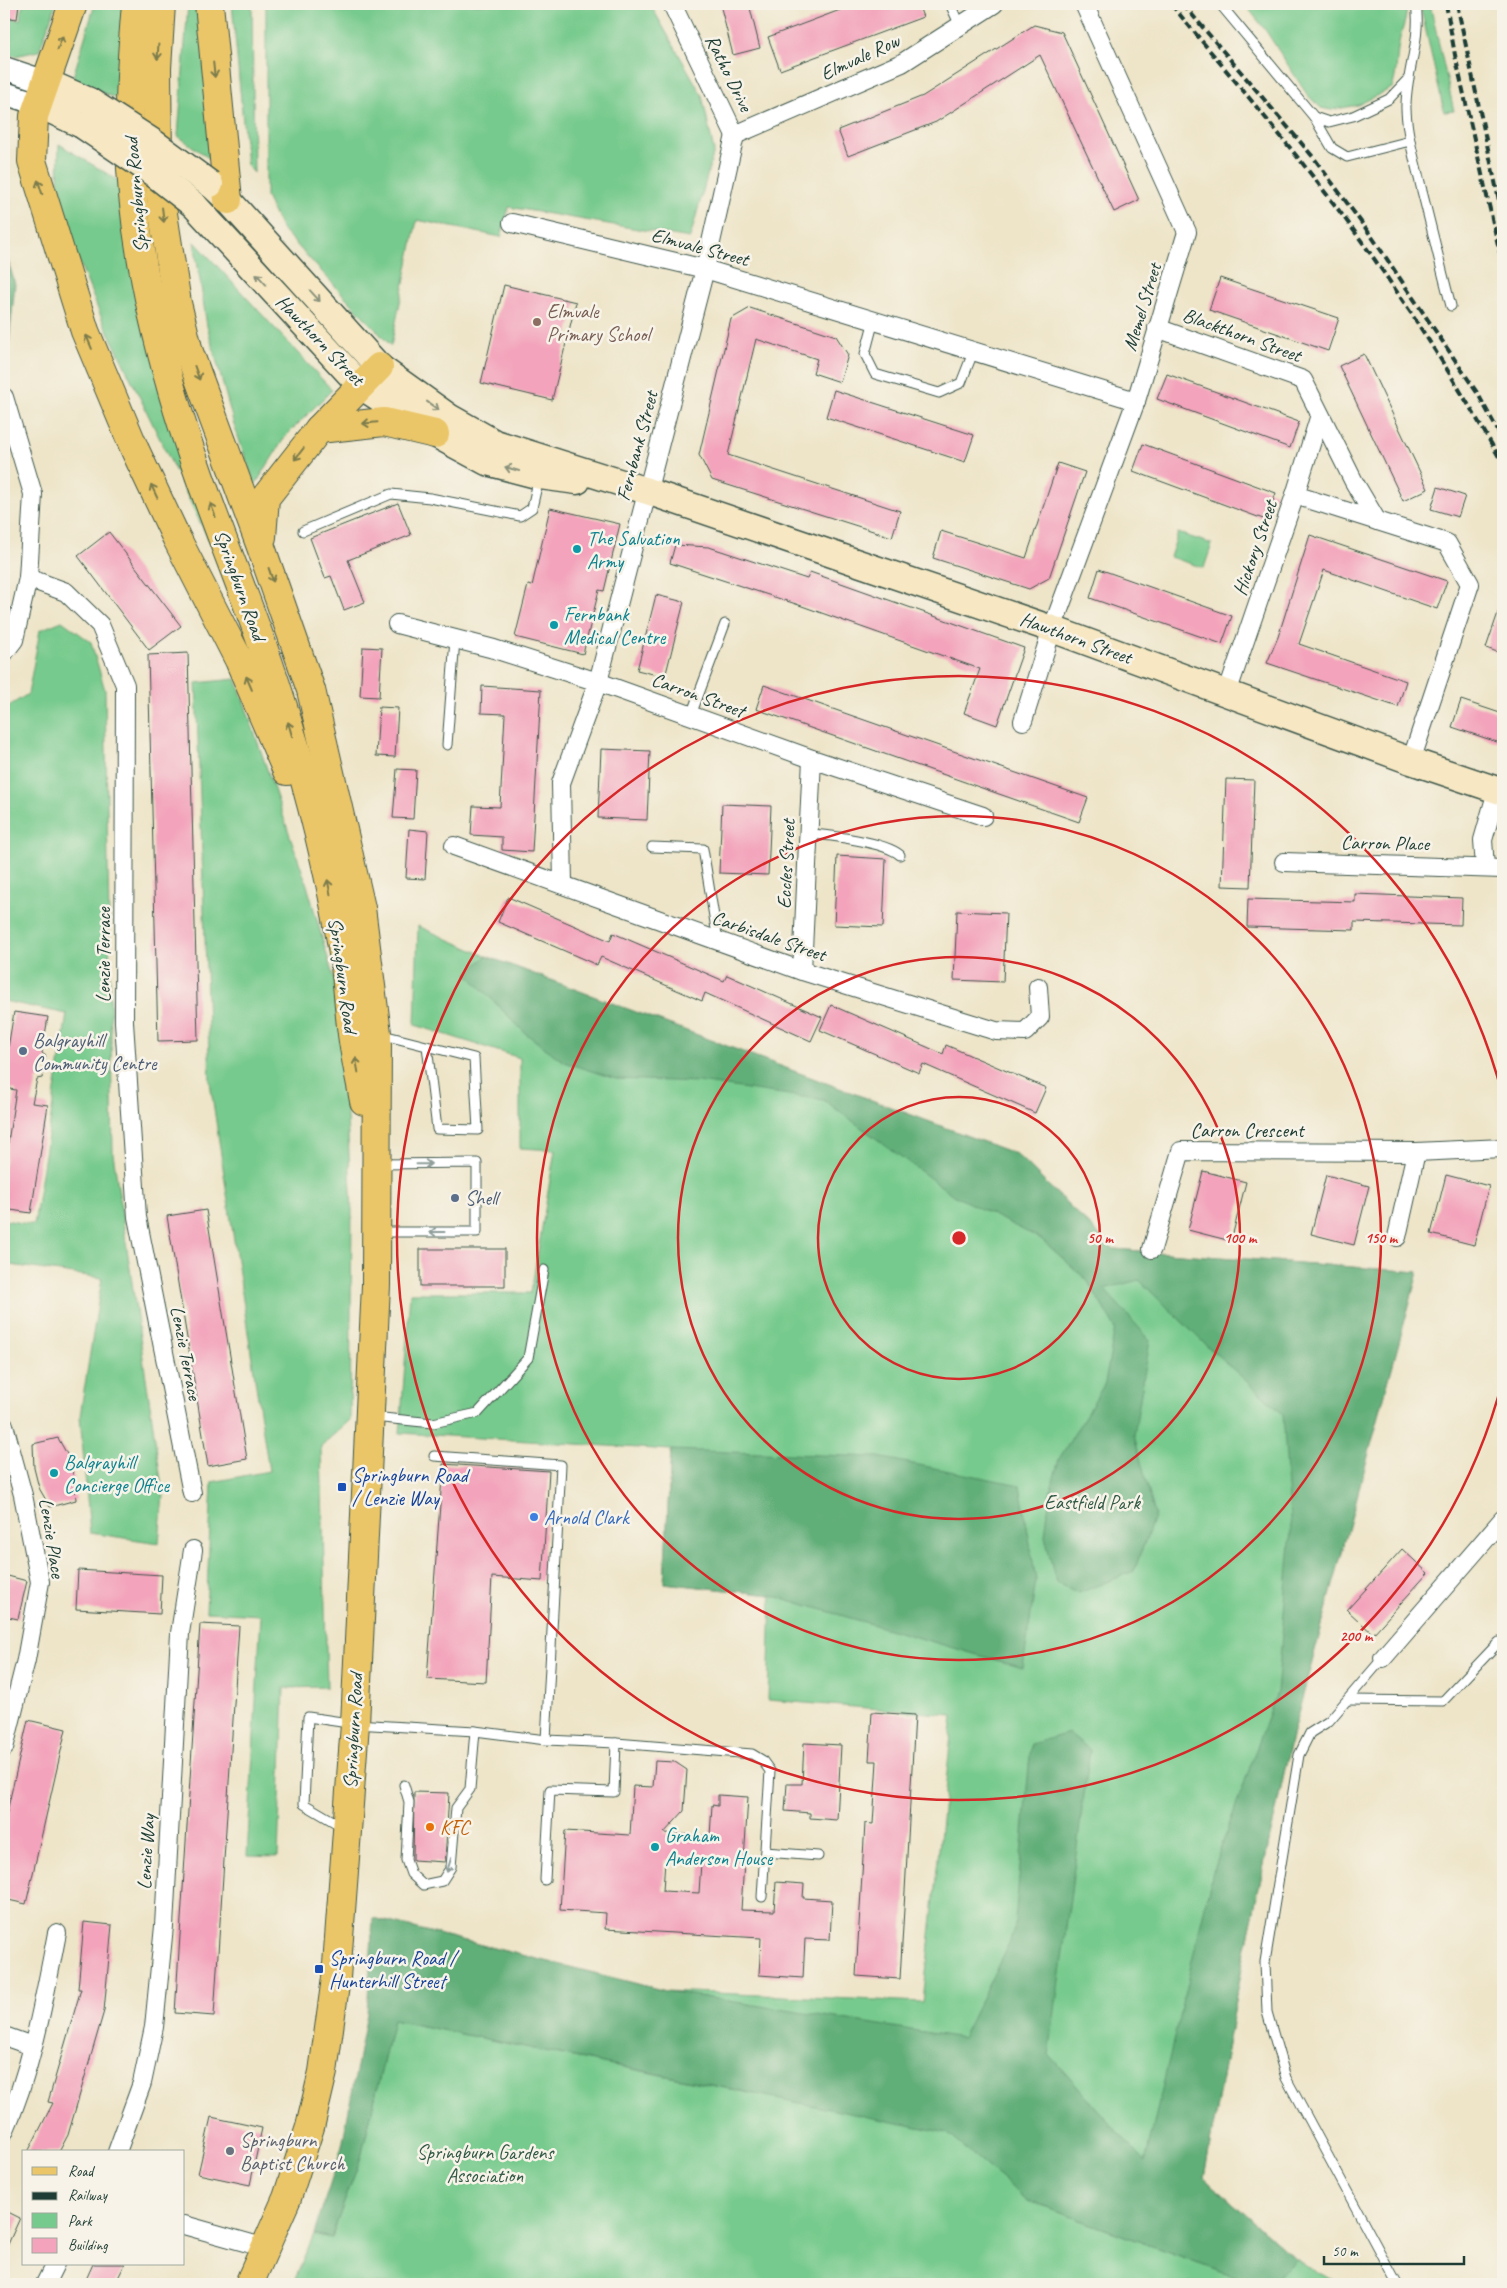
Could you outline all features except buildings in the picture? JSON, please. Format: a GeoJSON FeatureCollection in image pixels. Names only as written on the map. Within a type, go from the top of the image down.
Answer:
{"type":"FeatureCollection","features":[{"type":"Feature","properties":{"kind":"main road"},"geometry":{"type":"LineString","coordinates":[[73,4],[34,116],[32,161],[85,331],[139,458],[176,538],[239,660],[323,857]]}},
{"type":"Feature","properties":{"kind":"main road","name":"Springburn Road"},"geometry":{"type":"LineString","coordinates":[[136,4],[130,103],[132,177],[144,274],[172,392],[288,722],[323,857],[345,965],[352,1036],[375,1164]]}},
{"type":"Feature","properties":{"kind":"main road","name":"Springburn Road"},"geometry":{"type":"LineString","coordinates":[[161,4],[157,68],[158,165],[163,216],[177,303],[189,352],[261,547],[311,690],[361,908],[377,1034],[375,1164],[377,1232],[370,1416],[354,1724],[336,1978],[323,2072],[304,2151],[287,2198],[249,2284]]}},
{"type":"Feature","properties":{"kind":"main road"},"geometry":{"type":"LineString","coordinates":[[200,211],[219,192],[209,4]]}},
{"type":"Feature","properties":{"kind":"main road","name":"Hawthorn Street"},"geometry":{"type":"LineString","coordinates":[[42,93],[154,143],[219,192],[370,376],[541,467]]}},
{"type":"Feature","properties":{"kind":"main road","name":"Hawthorn Street"},"geometry":{"type":"LineString","coordinates":[[85,113],[153,173],[200,211],[370,376],[435,434],[487,462],[541,467],[647,491],[1052,629],[1500,792]]}},
{"type":"Feature","properties":{"kind":"main road"},"geometry":{"type":"LineString","coordinates":[[261,547],[265,498],[319,429],[370,376]]}},
{"type":"Feature","properties":{"kind":"main road"},"geometry":{"type":"LineString","coordinates":[[319,429],[384,422],[435,434]]}},
{"type":"Feature","properties":{"kind":"street","name":"Ratho Drive"},"geometry":{"type":"LineString","coordinates":[[672,4],[735,135]]}},
{"type":"Feature","properties":{"kind":"street","name":"Elmvale Row"},"geometry":{"type":"LineString","coordinates":[[735,135],[902,63],[994,4]]}},
{"type":"Feature","properties":{"kind":"street","name":"Memel Street"},"geometry":{"type":"LineString","coordinates":[[1023,721],[1052,629],[1136,400],[1187,232],[1084,4]]}},
{"type":"Feature","properties":{"kind":"street"},"geometry":{"type":"LineString","coordinates":[[4,68],[42,93]]}},
{"type":"Feature","properties":{"kind":"street"},"geometry":{"type":"LineString","coordinates":[[4,93],[42,93]]}},
{"type":"Feature","properties":{"kind":"street","name":"Fernbank Street"},"geometry":{"type":"LineString","coordinates":[[562,884],[561,783],[598,682],[705,269],[735,135]]}},
{"type":"Feature","properties":{"kind":"street","name":"Elmvale Street"},"geometry":{"type":"LineString","coordinates":[[512,223],[705,269],[1136,400]]}},
{"type":"Feature","properties":{"kind":"street","name":"Blackthorn Street"},"geometry":{"type":"LineString","coordinates":[[1157,328],[1303,380],[1354,482],[1377,521]]}},
{"type":"Feature","properties":{"kind":"street"},"geometry":{"type":"LineString","coordinates":[[4,397],[7,421],[33,494],[28,578],[14,640],[4,653]]}},
{"type":"Feature","properties":{"kind":"street","name":"Hickory Street"},"geometry":{"type":"LineString","coordinates":[[1227,693],[1295,495],[1320,415]]}},
{"type":"Feature","properties":{"kind":"street"},"geometry":{"type":"LineString","coordinates":[[1295,495],[1447,543],[1470,584],[1411,761]]}},
{"type":"Feature","properties":{"kind":"street","name":"Lenzie Terrace"},"geometry":{"type":"LineString","coordinates":[[28,578],[66,592],[100,625],[125,685],[124,1022],[137,1217],[192,1493]]}},
{"type":"Feature","properties":{"kind":"street","name":"Carron Street"},"geometry":{"type":"LineString","coordinates":[[397,624],[494,649],[598,682],[812,759],[983,816]]}},
{"type":"Feature","properties":{"kind":"street","name":"Eccles Street"},"geometry":{"type":"LineString","coordinates":[[802,971],[812,759]]}},
{"type":"Feature","properties":{"kind":"street"},"geometry":{"type":"LineString","coordinates":[[1500,792],[1483,840],[1485,867],[1503,869]]}},
{"type":"Feature","properties":{"kind":"street","name":"Carbisdale Street"},"geometry":{"type":"LineString","coordinates":[[454,846],[802,971],[996,1031],[1025,1032],[1040,1017],[1038,987]]}},
{"type":"Feature","properties":{"kind":"street","name":"Carron Place"},"geometry":{"type":"LineString","coordinates":[[1284,862],[1485,867]]}},
{"type":"Feature","properties":{"kind":"street","name":"Carron Crescent"},"geometry":{"type":"LineString","coordinates":[[1152,1249],[1181,1151],[1416,1152],[1503,1148]]}},
{"type":"Feature","properties":{"kind":"street"},"geometry":{"type":"LineString","coordinates":[[1397,1237],[1416,1152]]}},
{"type":"Feature","properties":{"kind":"street","name":"Lenzie Place"},"geometry":{"type":"LineString","coordinates":[[4,1425],[23,1495],[40,1582],[26,1660],[4,1748]]}},
{"type":"Feature","properties":{"kind":"street"},"geometry":{"type":"LineString","coordinates":[[1383,1658],[1503,1519]]}},
{"type":"Feature","properties":{"kind":"street","name":"Lenzie Way"},"geometry":{"type":"LineString","coordinates":[[119,2150],[142,2083],[154,2027],[164,1926],[180,1633],[193,1550]]}},
{"type":"Feature","properties":{"kind":"street"},"geometry":{"type":"LineString","coordinates":[[4,2132],[20,2096],[42,2008],[57,1933]]}},
{"type":"Feature","properties":{"kind":"street"},"geometry":{"type":"LineString","coordinates":[[4,2036],[32,2046]]}},
{"type":"Feature","properties":{"kind":"street"},"geometry":{"type":"LineString","coordinates":[[185,2225],[266,2248]]}},
{"type":"Feature","properties":{"kind":"street"},"geometry":{"type":"LineString","coordinates":[[44,2284],[54,2266]]}},
{"type":"Feature","properties":{"kind":"lane"},"geometry":{"type":"LineString","coordinates":[[950,4],[960,26]]}},
{"type":"Feature","properties":{"kind":"lane"},"geometry":{"type":"LineString","coordinates":[[1220,4],[1314,117],[1332,148],[1347,157],[1410,141]]}},
{"type":"Feature","properties":{"kind":"lane"},"geometry":{"type":"LineString","coordinates":[[1416,4],[1418,14],[1416,48],[1409,78],[1406,109],[1410,141],[1450,306]]}},
{"type":"Feature","properties":{"kind":"lane"},"geometry":{"type":"LineString","coordinates":[[1314,117],[1330,122],[1353,116],[1389,99],[1409,78]]}},
{"type":"Feature","properties":{"kind":"lane"},"geometry":{"type":"LineString","coordinates":[[874,320],[865,354],[875,374],[939,393],[961,383],[974,350]]}},
{"type":"Feature","properties":{"kind":"lane"},"geometry":{"type":"LineString","coordinates":[[303,531],[391,494],[430,498],[520,516],[532,508],[541,467]]}},
{"type":"Feature","properties":{"kind":"lane"},"geometry":{"type":"LineString","coordinates":[[691,715],[725,624]]}},
{"type":"Feature","properties":{"kind":"lane"},"geometry":{"type":"LineString","coordinates":[[447,745],[455,639]]}},
{"type":"Feature","properties":{"kind":"lane"},"geometry":{"type":"LineString","coordinates":[[809,834],[822,834],[881,845],[895,850],[900,855]]}},
{"type":"Feature","properties":{"kind":"lane"},"geometry":{"type":"LineString","coordinates":[[652,847],[703,849],[718,941]]}},
{"type":"Feature","properties":{"kind":"lane"},"geometry":{"type":"LineString","coordinates":[[377,1034],[427,1046],[474,1058],[478,1130],[438,1129],[427,1046]]}},
{"type":"Feature","properties":{"kind":"lane"},"geometry":{"type":"LineString","coordinates":[[375,1164],[478,1163],[477,1232],[377,1232]]}},
{"type":"Feature","properties":{"kind":"lane"},"geometry":{"type":"LineString","coordinates":[[370,1416],[433,1423],[478,1413],[528,1358],[544,1270]]}},
{"type":"Feature","properties":{"kind":"lane"},"geometry":{"type":"LineString","coordinates":[[434,1456],[561,1465],[546,1740]]}},
{"type":"Feature","properties":{"kind":"lane"},"geometry":{"type":"LineString","coordinates":[[1348,1700],[1443,1701],[1499,1642]]}},
{"type":"Feature","properties":{"kind":"lane"},"geometry":{"type":"LineString","coordinates":[[1383,1658],[1329,1721],[1310,1733],[1299,1754],[1265,1962],[1267,2012],[1286,2078],[1397,2284]]}},
{"type":"Feature","properties":{"kind":"lane"},"geometry":{"type":"LineString","coordinates":[[347,1830],[304,1804],[308,1717],[354,1724],[475,1731],[546,1740],[616,1743],[752,1754],[762,1760],[770,1771],[762,1897]]}},
{"type":"Feature","properties":{"kind":"lane"},"geometry":{"type":"LineString","coordinates":[[404,1785],[409,1802],[406,1860],[411,1874],[423,1885],[442,1881],[451,1867],[456,1808],[470,1790],[475,1731]]}},
{"type":"Feature","properties":{"kind":"lane"},"geometry":{"type":"LineString","coordinates":[[545,1880],[550,1790],[614,1792],[616,1743]]}},
{"type":"Feature","properties":{"kind":"lane"},"geometry":{"type":"LineString","coordinates":[[765,1852],[818,1856]]}},
{"type":"Feature","properties":{"kind":"green space"},"geometry":{"type":"Polygon","coordinates":[[[23,4],[56,4],[39,51],[15,56],[4,53],[4,17],[20,20],[23,4]]]}},
{"type":"Feature","properties":{"kind":"green space"},"geometry":{"type":"Polygon","coordinates":[[[95,4],[127,4],[120,100],[72,80],[95,4]]]}},
{"type":"Feature","properties":{"kind":"green space"},"geometry":{"type":"Polygon","coordinates":[[[188,4],[200,4],[221,167],[178,136],[188,4]]]}},
{"type":"Feature","properties":{"kind":"green space"},"geometry":{"type":"Polygon","coordinates":[[[232,4],[252,4],[254,173],[247,165],[232,4]]]}},
{"type":"Feature","properties":{"kind":"green space"},"geometry":{"type":"Polygon","coordinates":[[[266,4],[650,4],[702,95],[714,151],[690,238],[509,207],[501,237],[417,220],[391,346],[281,228],[266,197],[266,4]]]}},
{"type":"Feature","properties":{"kind":"green space"},"geometry":{"type":"Polygon","coordinates":[[[1245,4],[1406,4],[1406,17],[1399,44],[1392,88],[1358,105],[1331,110],[1321,108],[1308,96],[1266,31],[1245,4]]]}},
{"type":"Feature","properties":{"kind":"green space"},"geometry":{"type":"Polygon","coordinates":[[[1420,4],[1430,4],[1454,111],[1444,112],[1420,4]]]}},
{"type":"Feature","properties":{"kind":"green space"},"geometry":{"type":"Polygon","coordinates":[[[59,144],[122,183],[224,572],[102,319],[68,234],[58,186],[59,144]]]}},
{"type":"Feature","properties":{"kind":"green space"},"geometry":{"type":"Polygon","coordinates":[[[194,241],[332,390],[285,437],[255,485],[234,425],[207,326],[194,241]]]}},
{"type":"Feature","properties":{"kind":"green space"},"geometry":{"type":"Polygon","coordinates":[[[4,248],[15,284],[9,342],[4,324],[4,248]]]}},
{"type":"Feature","properties":{"kind":"green space"},"geometry":{"type":"Polygon","coordinates":[[[1178,533],[1212,544],[1204,568],[1170,557],[1178,533]]]}},
{"type":"Feature","properties":{"kind":"green space"},"geometry":{"type":"Polygon","coordinates":[[[62,621],[91,642],[105,690],[113,1153],[163,1494],[159,1543],[90,1533],[80,1416],[102,1278],[4,1264],[4,1220],[34,1225],[67,1014],[4,1001],[4,709],[28,694],[40,630],[62,621]]]}},
{"type":"Feature","properties":{"kind":"green space"},"geometry":{"type":"Polygon","coordinates":[[[236,679],[307,885],[341,1004],[352,1211],[350,1420],[321,1446],[327,1687],[284,1688],[278,1857],[247,1856],[261,1615],[206,1612],[212,1482],[269,1471],[210,1082],[196,683],[236,679]]]}},
{"type":"Feature","properties":{"kind":"green space","name":"Eastfield Park"},"geometry":{"type":"Polygon","coordinates":[[[418,926],[486,956],[1016,1154],[1114,1249],[1418,1272],[1293,1732],[1244,1956],[1204,2177],[1295,2259],[1028,2201],[1257,2284],[293,2284],[314,2234],[331,2238],[361,2157],[393,2020],[754,2094],[373,1918],[666,1991],[923,2002],[953,1715],[768,1700],[771,1595],[664,1583],[671,1450],[400,1433],[410,1293],[531,1293],[555,1150],[520,1148],[520,1058],[415,1025],[418,926]]]}},
{"type":"Feature","properties":{"kind":"green space"},"geometry":{"type":"Polygon","coordinates":[[[486,956],[1016,1154],[1114,1249],[1418,1272],[1293,1732],[1244,1956],[1204,2177],[1295,2259],[1273,2284],[1257,2284],[1028,2201],[947,2133],[393,2020],[361,2157],[331,2238],[314,2234],[342,2146],[367,2013],[373,1918],[666,1991],[962,2038],[1014,1933],[1031,1744],[1069,1733],[1090,1750],[1049,2055],[1145,2162],[1214,1867],[1277,1692],[1291,1532],[1283,1414],[1206,1345],[1139,1280],[1104,1289],[1150,1340],[1134,1435],[1155,1515],[1134,1571],[1079,1593],[1056,1583],[1045,1536],[1050,1493],[1059,1459],[1105,1383],[1115,1328],[1087,1280],[1041,1239],[953,1195],[824,1100],[699,1082],[616,1079],[564,1062],[525,1033],[467,974],[486,956]]]}},
{"type":"Feature","properties":{"kind":"green space"},"geometry":{"type":"Polygon","coordinates":[[[671,1450],[878,1457],[1020,1485],[1036,1580],[1023,1668],[771,1595],[664,1583],[671,1450]]]}},
{"type":"Feature","properties":{"kind":"green space"},"geometry":{"type":"Polygon","coordinates":[[[1295,2259],[1339,2284],[1273,2284],[1295,2259]]]}},
{"type":"Feature","properties":{"kind":"railway"},"geometry":{"type":"LineString","coordinates":[[1171,4],[1295,154],[1365,246],[1437,354],[1503,464]]}},
{"type":"Feature","properties":{"kind":"railway"},"geometry":{"type":"LineString","coordinates":[[1183,4],[1314,158],[1372,237],[1478,394],[1503,440]]}},
{"type":"Feature","properties":{"kind":"railway"},"geometry":{"type":"LineString","coordinates":[[1446,4],[1455,55],[1503,267]]}},
{"type":"Feature","properties":{"kind":"railway"},"geometry":{"type":"LineString","coordinates":[[1457,4],[1503,219]]}},
{"type":"Feature","properties":{"kind":"place","name":"Elmvale Primary School"},"geometry":{"type":"Point","coordinates":[537,322]}},
{"type":"Feature","properties":{"kind":"place","name":"The Salvation Army"},"geometry":{"type":"Point","coordinates":[577,549]}},
{"type":"Feature","properties":{"kind":"place","name":"Fernbank Medical Centre"},"geometry":{"type":"Point","coordinates":[554,625]}},
{"type":"Feature","properties":{"kind":"place","name":"Balgrayhill Community Centre"},"geometry":{"type":"Point","coordinates":[23,1051]}},
{"type":"Feature","properties":{"kind":"place","name":"Shell"},"geometry":{"type":"Point","coordinates":[455,1198]}},
{"type":"Feature","properties":{"kind":"place","name":"Balgrayhill Concierge Office"},"geometry":{"type":"Point","coordinates":[54,1473]}},
{"type":"Feature","properties":{"kind":"place","name":"Springburn Road / Lenzie Way"},"geometry":{"type":"Point","coordinates":[342,1487]}},
{"type":"Feature","properties":{"kind":"place","name":"Arnold Clark"},"geometry":{"type":"Point","coordinates":[534,1517]}},
{"type":"Feature","properties":{"kind":"place","name":"KFC"},"geometry":{"type":"Point","coordinates":[430,1827]}},
{"type":"Feature","properties":{"kind":"place","name":"Graham Anderson House"},"geometry":{"type":"Point","coordinates":[655,1847]}},
{"type":"Feature","properties":{"kind":"place","name":"Springburn Road / Hunterhill Street"},"geometry":{"type":"Point","coordinates":[319,1969]}},
{"type":"Feature","properties":{"kind":"place","name":"Springburn Baptist Church"},"geometry":{"type":"Point","coordinates":[230,2151]}},
{"type":"Feature","properties":{"kind":"park label","name":"Springburn Gardens Association"},"geometry":{"type":"Point","coordinates":[485,2164]}}]}
